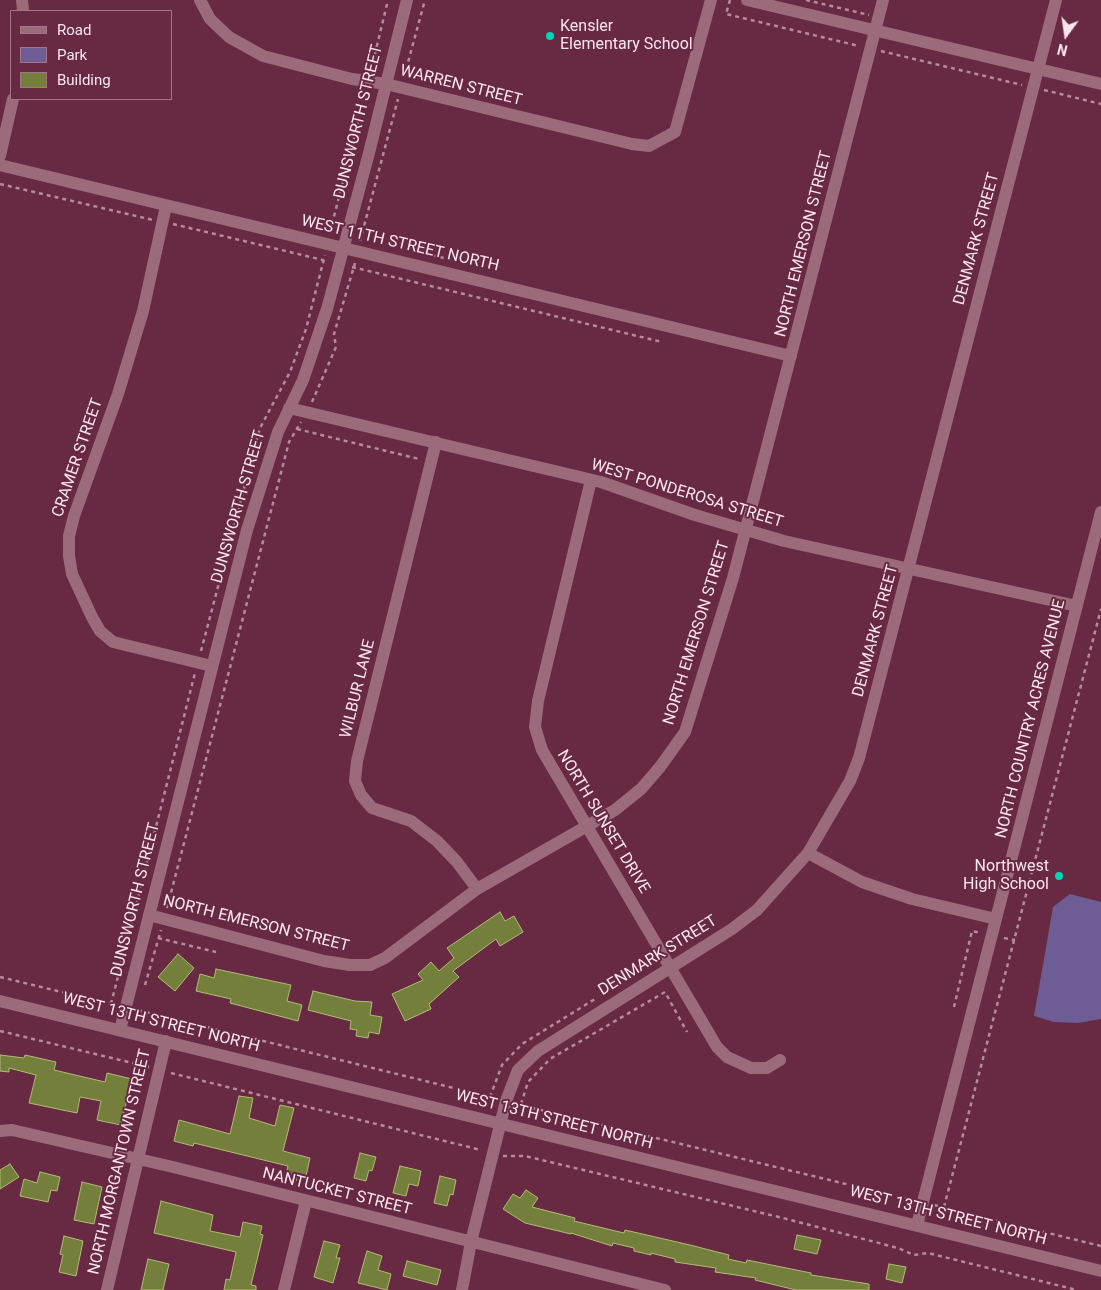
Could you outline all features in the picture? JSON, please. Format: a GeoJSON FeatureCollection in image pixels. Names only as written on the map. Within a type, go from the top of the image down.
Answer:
{"type":"FeatureCollection","features":[{"type":"Feature","properties":{"kind":"street","name":"WARREN STREET"},"geometry":{"type":"LineString","coordinates":[[200,0],[210,18],[229,38],[263,56],[352,79],[386,84],[649,146],[663,141],[675,132],[712,0]]}},
{"type":"Feature","properties":{"kind":"street","name":"DUNSWORTH STREET"},"geometry":{"type":"LineString","coordinates":[[120,1030],[132,1009],[149,915],[247,530],[278,432],[303,380],[327,309],[407,0]]}},
{"type":"Feature","properties":{"kind":"street"},"geometry":{"type":"LineString","coordinates":[[747,0],[1101,84]]}},
{"type":"Feature","properties":{"kind":"street","name":"NORTH EMERSON STREET"},"geometry":{"type":"LineString","coordinates":[[149,915],[324,961],[350,965],[370,965],[385,958],[477,889],[587,828],[615,810],[640,789],[660,767],[685,732],[746,530],[883,0]]}},
{"type":"Feature","properties":{"kind":"street","name":"DENMARK STREET"},"geometry":{"type":"LineString","coordinates":[[462,1290],[471,1242],[500,1123],[518,1070],[526,1060],[732,929],[757,910],[808,853],[836,808],[859,758],[1056,0]]}},
{"type":"Feature","properties":{"kind":"street"},"geometry":{"type":"LineString","coordinates":[[0,156],[13,100]]}},
{"type":"Feature","properties":{"kind":"street","name":"WEST 11TH STREET NORTH"},"geometry":{"type":"LineString","coordinates":[[0,166],[358,250],[791,356]]}},
{"type":"Feature","properties":{"kind":"street","name":"CRAMER STREET"},"geometry":{"type":"LineString","coordinates":[[166,206],[143,311],[118,394],[90,466],[74,516],[69,536],[69,556],[72,574],[92,617],[100,631],[114,642],[212,666]]}},
{"type":"Feature","properties":{"kind":"street","name":"WEST PONDEROSA STREET"},"geometry":{"type":"LineString","coordinates":[[289,408],[591,480],[784,541],[1077,606]]}},
{"type":"Feature","properties":{"kind":"street","name":"WILBUR LANE"},"geometry":{"type":"LineString","coordinates":[[436,442],[357,761],[355,781],[361,795],[372,808],[411,822],[437,841],[457,862],[477,889]]}},
{"type":"Feature","properties":{"kind":"street","name":"NORTH SUNSET DRIVE"},"geometry":{"type":"LineString","coordinates":[[591,480],[538,701],[535,727],[542,750],[704,1028],[727,1057],[751,1068],[767,1068],[780,1060]]}},
{"type":"Feature","properties":{"kind":"street","name":"NORTH COUNTRY ACRES AVENUE"},"geometry":{"type":"LineString","coordinates":[[917,1225],[1101,512]]}},
{"type":"Feature","properties":{"kind":"street"},"geometry":{"type":"LineString","coordinates":[[808,853],[862,882],[912,899],[996,919]]}},
{"type":"Feature","properties":{"kind":"street","name":"WEST 13TH STREET NORTH"},"geometry":{"type":"LineString","coordinates":[[0,1000],[1101,1270]]}},
{"type":"Feature","properties":{"kind":"street","name":"NORTH MORGANTOWN STREET"},"geometry":{"type":"LineString","coordinates":[[106,1290],[166,1041]]}},
{"type":"Feature","properties":{"kind":"street","name":"NANTUCKET STREET"},"geometry":{"type":"LineString","coordinates":[[0,1131],[12,1130],[138,1159],[471,1242],[635,1286],[665,1290]]}},
{"type":"Feature","properties":{"kind":"street"},"geometry":{"type":"LineString","coordinates":[[284,1290],[306,1201]]}},
{"type":"Feature","properties":{"kind":"path"},"geometry":{"type":"LineString","coordinates":[[143,992],[289,442],[318,392],[336,347],[334,334],[425,0]]}},
{"type":"Feature","properties":{"kind":"path"},"geometry":{"type":"LineString","coordinates":[[730,0],[726,14],[1101,104]]}},
{"type":"Feature","properties":{"kind":"path"},"geometry":{"type":"LineString","coordinates":[[296,429],[420,459]]}},
{"type":"Feature","properties":{"kind":"path"},"geometry":{"type":"LineString","coordinates":[[944,1207],[1101,609]]}},
{"type":"Feature","properties":{"kind":"path"},"geometry":{"type":"LineString","coordinates":[[158,938],[216,952]]}},
{"type":"Feature","properties":{"kind":"path"},"geometry":{"type":"LineString","coordinates":[[0,977],[1101,1246]]}},
{"type":"Feature","properties":{"kind":"path"},"geometry":{"type":"LineString","coordinates":[[521,1105],[528,1082],[550,1059],[665,992],[687,1032]]}},
{"type":"Feature","properties":{"kind":"path"},"geometry":{"type":"LineString","coordinates":[[132,1009],[141,1001]]}},
{"type":"Feature","properties":{"kind":"path"},"geometry":{"type":"LineString","coordinates":[[0,1031],[504,1156],[525,1156],[783,1218],[898,1248],[914,1255],[928,1254],[1077,1290]]}},
{"type":"Feature","properties":{"kind":"green space"},"geometry":{"type":"Polygon","coordinates":[[[1070,894],[1101,902],[1101,1019],[1078,1023],[1054,1022],[1034,1016],[1053,907],[1070,894]]]}},
{"type":"Feature","properties":{"kind":"building"},"geometry":{"type":"Polygon","coordinates":[[[500,912],[505,921],[514,916],[523,932],[500,946],[496,939],[453,971],[459,977],[429,1004],[431,1009],[405,1021],[392,994],[423,980],[418,974],[431,962],[439,971],[454,958],[447,948],[500,912]]]}},
{"type":"Feature","properties":{"kind":"building"},"geometry":{"type":"Polygon","coordinates":[[[178,954],[194,968],[175,991],[158,977],[178,954]]]}},
{"type":"Feature","properties":{"kind":"building"},"geometry":{"type":"Polygon","coordinates":[[[216,969],[291,985],[287,1001],[302,1005],[298,1021],[230,1003],[231,999],[196,991],[200,974],[214,978],[216,969]]]}},
{"type":"Feature","properties":{"kind":"building"},"geometry":{"type":"Polygon","coordinates":[[[313,991],[355,1001],[372,1002],[370,1015],[382,1017],[379,1034],[369,1032],[368,1038],[356,1036],[357,1030],[350,1029],[351,1021],[308,1010],[313,991]]]}},
{"type":"Feature","properties":{"kind":"building"},"geometry":{"type":"Polygon","coordinates":[[[0,1055],[24,1058],[25,1055],[56,1062],[54,1070],[105,1082],[107,1073],[132,1079],[121,1125],[97,1120],[101,1101],[80,1097],[77,1113],[29,1103],[36,1075],[9,1068],[9,1072],[0,1071],[0,1055]]]}},
{"type":"Feature","properties":{"kind":"building"},"geometry":{"type":"Polygon","coordinates":[[[239,1096],[253,1098],[249,1118],[275,1126],[280,1105],[294,1108],[283,1151],[310,1158],[306,1176],[298,1174],[296,1181],[285,1178],[288,1166],[194,1143],[193,1146],[174,1141],[179,1120],[230,1134],[239,1096]]]}},
{"type":"Feature","properties":{"kind":"building"},"geometry":{"type":"Polygon","coordinates":[[[360,1153],[376,1157],[372,1171],[369,1170],[366,1181],[354,1178],[360,1153]]]}},
{"type":"Feature","properties":{"kind":"building"},"geometry":{"type":"Polygon","coordinates":[[[10,1164],[19,1177],[0,1189],[0,1170],[10,1164]]]}},
{"type":"Feature","properties":{"kind":"building"},"geometry":{"type":"Polygon","coordinates":[[[400,1166],[421,1171],[418,1186],[409,1184],[406,1196],[393,1193],[400,1166]]]}},
{"type":"Feature","properties":{"kind":"building"},"geometry":{"type":"Polygon","coordinates":[[[40,1172],[60,1177],[57,1191],[51,1190],[48,1202],[20,1196],[24,1179],[37,1183],[40,1172]]]}},
{"type":"Feature","properties":{"kind":"building"},"geometry":{"type":"Polygon","coordinates":[[[440,1176],[456,1180],[453,1195],[450,1194],[447,1206],[434,1203],[440,1176]]]}},
{"type":"Feature","properties":{"kind":"building"},"geometry":{"type":"Polygon","coordinates":[[[82,1182],[102,1187],[94,1224],[74,1220],[82,1182]]]}},
{"type":"Feature","properties":{"kind":"building"},"geometry":{"type":"Polygon","coordinates":[[[526,1190],[538,1198],[532,1207],[575,1218],[574,1221],[624,1233],[625,1230],[690,1245],[729,1255],[728,1259],[746,1263],[747,1260],[811,1273],[811,1275],[869,1284],[869,1290],[796,1290],[755,1280],[756,1278],[715,1272],[716,1268],[675,1262],[675,1259],[634,1251],[634,1248],[613,1243],[612,1246],[571,1233],[525,1223],[503,1209],[513,1194],[520,1198],[526,1190]]]}},
{"type":"Feature","properties":{"kind":"building"},"geometry":{"type":"Polygon","coordinates":[[[161,1201],[213,1215],[210,1231],[240,1237],[243,1222],[262,1226],[260,1234],[263,1235],[251,1285],[256,1286],[256,1290],[224,1290],[226,1279],[230,1280],[236,1252],[154,1233],[161,1201]]]}},
{"type":"Feature","properties":{"kind":"building"},"geometry":{"type":"Polygon","coordinates":[[[797,1235],[821,1240],[817,1254],[794,1249],[797,1235]]]}},
{"type":"Feature","properties":{"kind":"building"},"geometry":{"type":"Polygon","coordinates":[[[64,1236],[83,1241],[76,1276],[59,1272],[63,1255],[60,1254],[64,1236]]]}},
{"type":"Feature","properties":{"kind":"building"},"geometry":{"type":"Polygon","coordinates":[[[324,1241],[340,1245],[336,1258],[340,1258],[333,1283],[314,1277],[324,1241]]]}},
{"type":"Feature","properties":{"kind":"building"},"geometry":{"type":"Polygon","coordinates":[[[367,1251],[382,1256],[378,1270],[391,1274],[387,1290],[358,1283],[367,1251]]]}},
{"type":"Feature","properties":{"kind":"building"},"geometry":{"type":"Polygon","coordinates":[[[148,1259],[169,1264],[163,1290],[141,1290],[148,1259]]]}},
{"type":"Feature","properties":{"kind":"building"},"geometry":{"type":"Polygon","coordinates":[[[407,1261],[441,1270],[437,1285],[403,1276],[407,1261]]]}},
{"type":"Feature","properties":{"kind":"building"},"geometry":{"type":"Polygon","coordinates":[[[889,1264],[906,1267],[902,1283],[886,1279],[889,1264]]]}},
{"type":"Feature","properties":{"kind":"place","name":"Kensler Elementary School"},"geometry":{"type":"Point","coordinates":[550,36]}},
{"type":"Feature","properties":{"kind":"place","name":"Northwest High School"},"geometry":{"type":"Point","coordinates":[1059,876]}}]}
